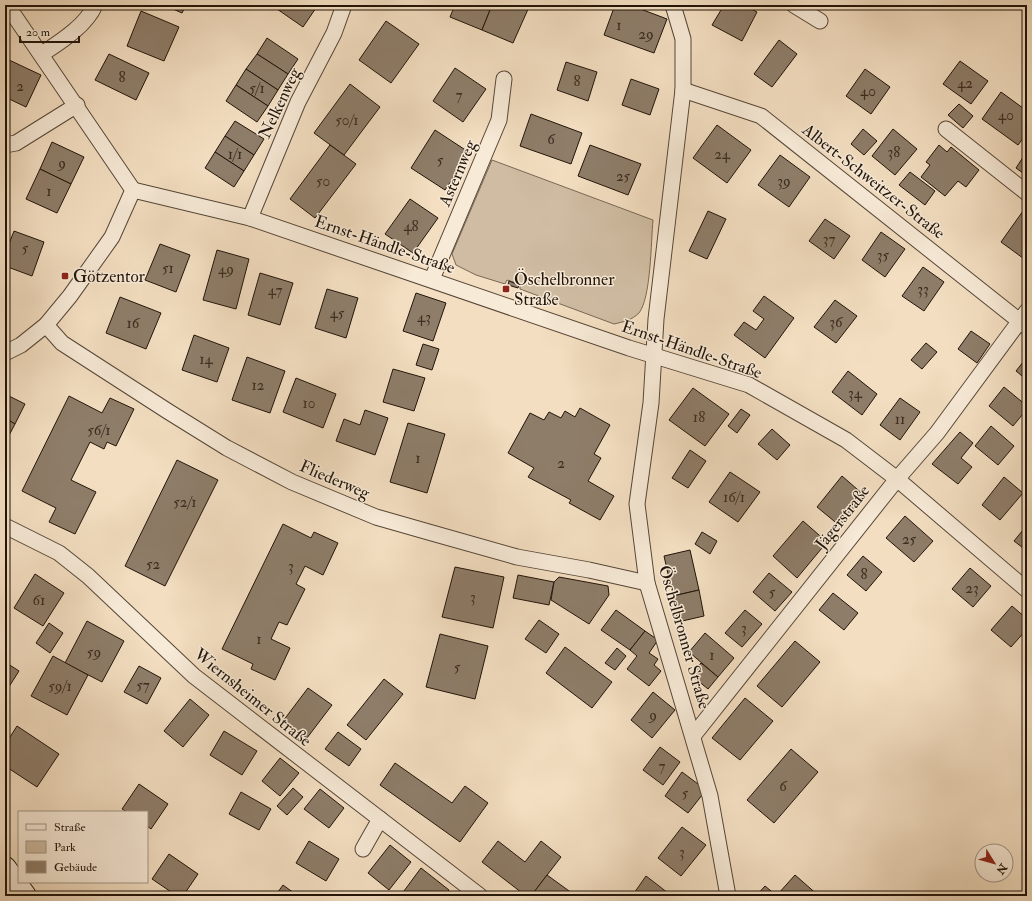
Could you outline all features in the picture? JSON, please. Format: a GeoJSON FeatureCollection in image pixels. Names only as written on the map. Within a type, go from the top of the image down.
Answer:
{"type":"FeatureCollection","features":[{"type":"Feature","properties":{"kind":"main road"},"geometry":{"type":"LineString","coordinates":[[5,868],[25,896]]}},
{"type":"Feature","properties":{"kind":"street"},"geometry":{"type":"LineString","coordinates":[[5,353],[21,345],[46,325],[70,296],[112,237],[133,190],[77,105],[7,5]]}},
{"type":"Feature","properties":{"kind":"street"},"geometry":{"type":"LineString","coordinates":[[42,54],[58,44],[91,14],[95,5]]}},
{"type":"Feature","properties":{"kind":"street","name":"Nelkenweg"},"geometry":{"type":"LineString","coordinates":[[250,218],[298,102],[334,34],[344,5]]}},
{"type":"Feature","properties":{"kind":"street","name":"Öschelbronner Straße"},"geometry":{"type":"LineString","coordinates":[[674,5],[683,39],[683,90],[656,319],[651,403],[637,504],[647,584],[710,796],[728,896]]}},
{"type":"Feature","properties":{"kind":"street"},"geometry":{"type":"LineString","coordinates":[[794,5],[820,22]]}},
{"type":"Feature","properties":{"kind":"street","name":"Asternweg"},"geometry":{"type":"LineString","coordinates":[[432,279],[499,120],[504,79]]}},
{"type":"Feature","properties":{"kind":"street","name":"Albert-Schweitzer-Straße"},"geometry":{"type":"LineString","coordinates":[[683,90],[762,116],[1025,320]]}},
{"type":"Feature","properties":{"kind":"street"},"geometry":{"type":"LineString","coordinates":[[5,145],[16,143],[77,105]]}},
{"type":"Feature","properties":{"kind":"street"},"geometry":{"type":"LineString","coordinates":[[946,129],[1027,193]]}},
{"type":"Feature","properties":{"kind":"street","name":"Ernst-Händle-Straße"},"geometry":{"type":"LineString","coordinates":[[133,190],[250,218],[654,356],[749,385],[846,440],[897,479],[1027,590]]}},
{"type":"Feature","properties":{"kind":"street","name":"Jägerstraße"},"geometry":{"type":"LineString","coordinates":[[693,736],[1025,320]]}},
{"type":"Feature","properties":{"kind":"street","name":"Fliederweg"},"geometry":{"type":"LineString","coordinates":[[46,325],[62,343],[169,412],[227,448],[292,482],[376,517],[517,557],[589,570],[647,584]]}},
{"type":"Feature","properties":{"kind":"street","name":"Wiernsheimer Straße"},"geometry":{"type":"LineString","coordinates":[[5,526],[59,554],[88,576],[194,676],[480,896]]}},
{"type":"Feature","properties":{"kind":"street"},"geometry":{"type":"LineString","coordinates":[[363,849],[380,819]]}},
{"type":"Feature","properties":{"kind":"green space"},"geometry":{"type":"Polygon","coordinates":[[[492,160],[653,220],[648,283],[643,306],[639,313],[630,319],[614,324],[520,289],[520,284],[507,280],[505,284],[476,275],[456,265],[452,254],[492,160]]]}},
{"type":"Feature","properties":{"kind":"building"},"geometry":{"type":"Polygon","coordinates":[[[164,5],[186,5],[182,13],[164,5]]]}},
{"type":"Feature","properties":{"kind":"building"},"geometry":{"type":"Polygon","coordinates":[[[280,5],[318,5],[303,27],[277,9],[280,5]]]}},
{"type":"Feature","properties":{"kind":"building"},"geometry":{"type":"Polygon","coordinates":[[[455,5],[492,5],[482,30],[450,17],[455,5]]]}},
{"type":"Feature","properties":{"kind":"building"},"geometry":{"type":"Polygon","coordinates":[[[492,5],[524,5],[529,7],[513,43],[482,30],[492,5]]]}},
{"type":"Feature","properties":{"kind":"building"},"geometry":{"type":"Polygon","coordinates":[[[615,5],[630,5],[667,19],[654,53],[604,35],[615,5]]]}},
{"type":"Feature","properties":{"kind":"building"},"geometry":{"type":"Polygon","coordinates":[[[724,5],[744,5],[757,12],[742,41],[712,25],[724,5]]]}},
{"type":"Feature","properties":{"kind":"building"},"geometry":{"type":"Polygon","coordinates":[[[808,5],[821,5],[817,11],[808,5]]]}},
{"type":"Feature","properties":{"kind":"building"},"geometry":{"type":"Polygon","coordinates":[[[141,11],[179,27],[164,61],[127,46],[141,11]]]}},
{"type":"Feature","properties":{"kind":"building"},"geometry":{"type":"Polygon","coordinates":[[[386,21],[419,44],[391,83],[359,60],[386,21]]]}},
{"type":"Feature","properties":{"kind":"building"},"geometry":{"type":"Polygon","coordinates":[[[267,38],[298,59],[288,74],[257,54],[267,38]]]}},
{"type":"Feature","properties":{"kind":"building"},"geometry":{"type":"Polygon","coordinates":[[[779,40],[797,54],[772,87],[754,74],[779,40]]]}},
{"type":"Feature","properties":{"kind":"building"},"geometry":{"type":"Polygon","coordinates":[[[109,54],[149,73],[136,100],[95,80],[109,54]]]}},
{"type":"Feature","properties":{"kind":"building"},"geometry":{"type":"Polygon","coordinates":[[[257,54],[288,74],[278,90],[246,69],[257,54]]]}},
{"type":"Feature","properties":{"kind":"building"},"geometry":{"type":"Polygon","coordinates":[[[7,59],[41,75],[26,107],[5,97],[5,63],[7,59]]]}},
{"type":"Feature","properties":{"kind":"building"},"geometry":{"type":"Polygon","coordinates":[[[960,61],[988,81],[971,104],[943,84],[960,61]]]}},
{"type":"Feature","properties":{"kind":"building"},"geometry":{"type":"Polygon","coordinates":[[[566,62],[597,72],[588,101],[557,90],[566,62]]]}},
{"type":"Feature","properties":{"kind":"building"},"geometry":{"type":"Polygon","coordinates":[[[455,68],[486,89],[463,122],[433,101],[455,68]]]}},
{"type":"Feature","properties":{"kind":"building"},"geometry":{"type":"Polygon","coordinates":[[[246,69],[278,90],[268,106],[236,85],[246,69]]]}},
{"type":"Feature","properties":{"kind":"building"},"geometry":{"type":"Polygon","coordinates":[[[865,69],[890,87],[871,114],[846,96],[865,69]]]}},
{"type":"Feature","properties":{"kind":"building"},"geometry":{"type":"Polygon","coordinates":[[[631,79],[659,89],[650,115],[622,105],[631,79]]]}},
{"type":"Feature","properties":{"kind":"building"},"geometry":{"type":"Polygon","coordinates":[[[350,84],[380,107],[344,155],[314,133],[350,84]]]}},
{"type":"Feature","properties":{"kind":"building"},"geometry":{"type":"Polygon","coordinates":[[[236,85],[268,106],[257,122],[226,101],[236,85]]]}},
{"type":"Feature","properties":{"kind":"building"},"geometry":{"type":"Polygon","coordinates":[[[1001,92],[1027,111],[1027,133],[1018,145],[982,119],[1001,92]]]}},
{"type":"Feature","properties":{"kind":"building"},"geometry":{"type":"Polygon","coordinates":[[[959,104],[973,116],[963,128],[948,115],[959,104]]]}},
{"type":"Feature","properties":{"kind":"building"},"geometry":{"type":"Polygon","coordinates":[[[531,114],[582,133],[571,164],[520,146],[531,114]]]}},
{"type":"Feature","properties":{"kind":"building"},"geometry":{"type":"Polygon","coordinates":[[[235,121],[264,139],[254,155],[225,136],[235,121]]]}},
{"type":"Feature","properties":{"kind":"building"},"geometry":{"type":"Polygon","coordinates":[[[717,125],[751,150],[727,183],[693,158],[717,125]]]}},
{"type":"Feature","properties":{"kind":"building"},"geometry":{"type":"Polygon","coordinates":[[[863,129],[877,141],[864,155],[851,144],[863,129]]]}},
{"type":"Feature","properties":{"kind":"building"},"geometry":{"type":"Polygon","coordinates":[[[893,129],[917,149],[895,175],[872,156],[893,129]]]}},
{"type":"Feature","properties":{"kind":"building"},"geometry":{"type":"Polygon","coordinates":[[[435,130],[470,153],[445,190],[411,168],[435,130]]]}},
{"type":"Feature","properties":{"kind":"building"},"geometry":{"type":"Polygon","coordinates":[[[225,136],[254,155],[244,171],[215,152],[225,136]]]}},
{"type":"Feature","properties":{"kind":"building"},"geometry":{"type":"Polygon","coordinates":[[[52,142],[84,157],[71,184],[40,169],[52,142]]]}},
{"type":"Feature","properties":{"kind":"building"},"geometry":{"type":"Polygon","coordinates":[[[330,145],[356,164],[315,218],[290,199],[330,145]]]}},
{"type":"Feature","properties":{"kind":"building"},"geometry":{"type":"Polygon","coordinates":[[[590,145],[641,164],[628,195],[578,176],[590,145]]]}},
{"type":"Feature","properties":{"kind":"building"},"geometry":{"type":"Polygon","coordinates":[[[939,145],[947,152],[951,147],[979,170],[966,187],[958,181],[945,196],[921,177],[930,165],[926,162],[939,145]]]}},
{"type":"Feature","properties":{"kind":"building"},"geometry":{"type":"Polygon","coordinates":[[[1027,151],[1027,176],[1016,168],[1027,151]]]}},
{"type":"Feature","properties":{"kind":"building"},"geometry":{"type":"Polygon","coordinates":[[[215,152],[244,171],[234,187],[205,168],[215,152]]]}},
{"type":"Feature","properties":{"kind":"building"},"geometry":{"type":"Polygon","coordinates":[[[780,155],[810,177],[789,207],[758,185],[780,155]]]}},
{"type":"Feature","properties":{"kind":"building"},"geometry":{"type":"Polygon","coordinates":[[[40,169],[71,184],[57,213],[26,199],[40,169]]]}},
{"type":"Feature","properties":{"kind":"building"},"geometry":{"type":"Polygon","coordinates":[[[910,172],[935,191],[925,205],[899,185],[910,172]]]}},
{"type":"Feature","properties":{"kind":"building"},"geometry":{"type":"Polygon","coordinates":[[[410,199],[438,218],[413,253],[385,234],[410,199]]]}},
{"type":"Feature","properties":{"kind":"building"},"geometry":{"type":"Polygon","coordinates":[[[708,211],[726,219],[707,259],[689,251],[708,211]]]}},
{"type":"Feature","properties":{"kind":"building"},"geometry":{"type":"Polygon","coordinates":[[[1023,211],[1027,213],[1027,261],[1001,242],[1023,211]]]}},
{"type":"Feature","properties":{"kind":"building"},"geometry":{"type":"Polygon","coordinates":[[[825,219],[850,236],[834,259],[809,241],[825,219]]]}},
{"type":"Feature","properties":{"kind":"building"},"geometry":{"type":"Polygon","coordinates":[[[14,231],[44,242],[32,276],[5,266],[5,254],[14,231]]]}},
{"type":"Feature","properties":{"kind":"building"},"geometry":{"type":"Polygon","coordinates":[[[881,232],[905,249],[885,277],[862,260],[881,232]]]}},
{"type":"Feature","properties":{"kind":"building"},"geometry":{"type":"Polygon","coordinates":[[[160,244],[190,255],[176,292],[145,280],[160,244]]]}},
{"type":"Feature","properties":{"kind":"building"},"geometry":{"type":"Polygon","coordinates":[[[217,250],[249,259],[236,309],[203,300],[217,250]]]}},
{"type":"Feature","properties":{"kind":"building"},"geometry":{"type":"Polygon","coordinates":[[[923,267],[944,282],[924,311],[902,296],[923,267]]]}},
{"type":"Feature","properties":{"kind":"building"},"geometry":{"type":"Polygon","coordinates":[[[260,273],[293,283],[280,325],[248,315],[260,273]]]}},
{"type":"Feature","properties":{"kind":"building"},"geometry":{"type":"Polygon","coordinates":[[[509,281],[519,285],[518,288],[508,285],[509,281]]]}},
{"type":"Feature","properties":{"kind":"building"},"geometry":{"type":"Polygon","coordinates":[[[327,289],[358,298],[346,338],[315,328],[327,289]]]}},
{"type":"Feature","properties":{"kind":"building"},"geometry":{"type":"Polygon","coordinates":[[[416,293],[446,303],[433,341],[403,331],[416,293]]]}},
{"type":"Feature","properties":{"kind":"building"},"geometry":{"type":"Polygon","coordinates":[[[764,296],[794,318],[765,358],[734,335],[744,322],[756,330],[764,319],[753,311],[764,296]]]}},
{"type":"Feature","properties":{"kind":"building"},"geometry":{"type":"Polygon","coordinates":[[[120,297],[161,313],[146,349],[106,333],[120,297]]]}},
{"type":"Feature","properties":{"kind":"building"},"geometry":{"type":"Polygon","coordinates":[[[835,300],[857,316],[836,343],[814,327],[835,300]]]}},
{"type":"Feature","properties":{"kind":"building"},"geometry":{"type":"Polygon","coordinates":[[[971,331],[990,344],[977,363],[958,349],[971,331]]]}},
{"type":"Feature","properties":{"kind":"building"},"geometry":{"type":"Polygon","coordinates":[[[194,335],[229,348],[217,382],[182,370],[194,335]]]}},
{"type":"Feature","properties":{"kind":"building"},"geometry":{"type":"Polygon","coordinates":[[[926,343],[937,352],[922,369],[911,360],[926,343]]]}},
{"type":"Feature","properties":{"kind":"building"},"geometry":{"type":"Polygon","coordinates":[[[423,344],[439,349],[432,370],[416,365],[423,344]]]}},
{"type":"Feature","properties":{"kind":"building"},"geometry":{"type":"Polygon","coordinates":[[[247,357],[285,371],[270,413],[232,400],[247,357]]]}},
{"type":"Feature","properties":{"kind":"building"},"geometry":{"type":"Polygon","coordinates":[[[1027,357],[1027,380],[1016,371],[1027,357]]]}},
{"type":"Feature","properties":{"kind":"building"},"geometry":{"type":"Polygon","coordinates":[[[393,369],[425,378],[414,411],[383,402],[393,369]]]}},
{"type":"Feature","properties":{"kind":"building"},"geometry":{"type":"Polygon","coordinates":[[[848,371],[877,394],[862,415],[832,392],[848,371]]]}},
{"type":"Feature","properties":{"kind":"building"},"geometry":{"type":"Polygon","coordinates":[[[296,378],[336,394],[323,428],[283,412],[296,378]]]}},
{"type":"Feature","properties":{"kind":"building"},"geometry":{"type":"Polygon","coordinates":[[[1004,387],[1027,406],[1027,409],[1013,426],[989,406],[1004,387]]]}},
{"type":"Feature","properties":{"kind":"building"},"geometry":{"type":"Polygon","coordinates":[[[693,388],[729,414],[705,446],[669,420],[693,388]]]}},
{"type":"Feature","properties":{"kind":"building"},"geometry":{"type":"Polygon","coordinates":[[[5,394],[25,404],[15,424],[5,418],[5,394]]]}},
{"type":"Feature","properties":{"kind":"building"},"geometry":{"type":"Polygon","coordinates":[[[69,396],[102,413],[110,398],[134,409],[116,446],[107,442],[104,449],[90,442],[71,480],[96,492],[75,534],[49,522],[56,508],[22,491],[69,396]]]}},
{"type":"Feature","properties":{"kind":"building"},"geometry":{"type":"Polygon","coordinates":[[[900,398],[920,412],[900,440],[880,425],[900,398]]]}},
{"type":"Feature","properties":{"kind":"building"},"geometry":{"type":"Polygon","coordinates":[[[580,408],[610,425],[594,454],[601,458],[588,481],[614,496],[600,520],[569,503],[571,500],[528,477],[534,468],[508,453],[530,413],[544,420],[549,412],[561,418],[565,411],[575,417],[580,408]]]}},
{"type":"Feature","properties":{"kind":"building"},"geometry":{"type":"Polygon","coordinates":[[[741,409],[750,415],[737,433],[728,426],[741,409]]]}},
{"type":"Feature","properties":{"kind":"building"},"geometry":{"type":"Polygon","coordinates":[[[365,410],[388,418],[375,455],[336,441],[344,419],[360,425],[365,410]]]}},
{"type":"Feature","properties":{"kind":"building"},"geometry":{"type":"Polygon","coordinates":[[[5,418],[15,424],[5,443],[5,418]]]}},
{"type":"Feature","properties":{"kind":"building"},"geometry":{"type":"Polygon","coordinates":[[[408,423],[445,434],[427,493],[390,482],[408,423]]]}},
{"type":"Feature","properties":{"kind":"building"},"geometry":{"type":"Polygon","coordinates":[[[991,426],[1014,446],[998,465],[975,446],[991,426]]]}},
{"type":"Feature","properties":{"kind":"building"},"geometry":{"type":"Polygon","coordinates":[[[772,429],[790,445],[777,460],[758,444],[772,429]]]}},
{"type":"Feature","properties":{"kind":"building"},"geometry":{"type":"Polygon","coordinates":[[[960,432],[973,443],[961,458],[972,467],[958,484],[932,464],[960,432]]]}},
{"type":"Feature","properties":{"kind":"building"},"geometry":{"type":"Polygon","coordinates":[[[690,450],[706,461],[688,488],[672,478],[690,450]]]}},
{"type":"Feature","properties":{"kind":"building"},"geometry":{"type":"Polygon","coordinates":[[[177,460],[218,480],[165,586],[125,566],[177,460]]]}},
{"type":"Feature","properties":{"kind":"building"},"geometry":{"type":"Polygon","coordinates":[[[730,472],[760,492],[738,522],[709,502],[730,472]]]}},
{"type":"Feature","properties":{"kind":"building"},"geometry":{"type":"Polygon","coordinates":[[[842,476],[865,496],[840,526],[817,507],[842,476]]]}},
{"type":"Feature","properties":{"kind":"building"},"geometry":{"type":"Polygon","coordinates":[[[1004,477],[1023,493],[1000,520],[982,505],[1004,477]]]}},
{"type":"Feature","properties":{"kind":"building"},"geometry":{"type":"Polygon","coordinates":[[[905,516],[933,541],[914,562],[886,538],[905,516]]]}},
{"type":"Feature","properties":{"kind":"building"},"geometry":{"type":"Polygon","coordinates":[[[803,521],[827,542],[797,578],[773,556],[803,521]]]}},
{"type":"Feature","properties":{"kind":"building"},"geometry":{"type":"Polygon","coordinates":[[[283,524],[311,538],[314,532],[338,543],[323,575],[305,566],[296,584],[305,589],[287,625],[279,622],[271,639],[290,648],[275,680],[251,669],[253,664],[222,649],[283,524]]]}},
{"type":"Feature","properties":{"kind":"building"},"geometry":{"type":"Polygon","coordinates":[[[1027,525],[1027,551],[1014,541],[1027,525]]]}},
{"type":"Feature","properties":{"kind":"building"},"geometry":{"type":"Polygon","coordinates":[[[702,532],[717,541],[710,554],[695,544],[702,532]]]}},
{"type":"Feature","properties":{"kind":"building"},"geometry":{"type":"Polygon","coordinates":[[[690,550],[699,590],[673,596],[664,556],[690,550]]]}},
{"type":"Feature","properties":{"kind":"building"},"geometry":{"type":"Polygon","coordinates":[[[863,556],[882,572],[866,591],[847,575],[863,556]]]}},
{"type":"Feature","properties":{"kind":"building"},"geometry":{"type":"Polygon","coordinates":[[[455,567],[504,577],[493,628],[442,617],[455,567]]]}},
{"type":"Feature","properties":{"kind":"building"},"geometry":{"type":"Polygon","coordinates":[[[970,568],[991,586],[973,607],[952,589],[970,568]]]}},
{"type":"Feature","properties":{"kind":"building"},"geometry":{"type":"Polygon","coordinates":[[[769,573],[792,592],[775,611],[753,592],[769,573]]]}},
{"type":"Feature","properties":{"kind":"building"},"geometry":{"type":"Polygon","coordinates":[[[35,574],[64,593],[43,626],[14,608],[35,574]]]}},
{"type":"Feature","properties":{"kind":"building"},"geometry":{"type":"Polygon","coordinates":[[[518,575],[554,582],[549,605],[513,598],[518,575]]]}},
{"type":"Feature","properties":{"kind":"building"},"geometry":{"type":"Polygon","coordinates":[[[559,577],[608,586],[609,595],[589,624],[551,600],[554,582],[559,577]]]}},
{"type":"Feature","properties":{"kind":"building"},"geometry":{"type":"Polygon","coordinates":[[[699,590],[704,616],[678,622],[673,596],[699,590]]]}},
{"type":"Feature","properties":{"kind":"building"},"geometry":{"type":"Polygon","coordinates":[[[833,593],[858,613],[844,630],[819,610],[833,593]]]}},
{"type":"Feature","properties":{"kind":"building"},"geometry":{"type":"Polygon","coordinates":[[[1012,606],[1027,619],[1027,629],[1011,647],[991,630],[1012,606]]]}},
{"type":"Feature","properties":{"kind":"building"},"geometry":{"type":"Polygon","coordinates":[[[616,610],[645,631],[630,650],[601,630],[616,610]]]}},
{"type":"Feature","properties":{"kind":"building"},"geometry":{"type":"Polygon","coordinates":[[[745,610],[762,624],[742,647],[725,633],[745,610]]]}},
{"type":"Feature","properties":{"kind":"building"},"geometry":{"type":"Polygon","coordinates":[[[539,620],[559,634],[546,653],[525,639],[539,620]]]}},
{"type":"Feature","properties":{"kind":"building"},"geometry":{"type":"Polygon","coordinates":[[[87,621],[124,641],[102,682],[65,663],[87,621]]]}},
{"type":"Feature","properties":{"kind":"building"},"geometry":{"type":"Polygon","coordinates":[[[49,623],[63,633],[50,653],[36,643],[49,623]]]}},
{"type":"Feature","properties":{"kind":"building"},"geometry":{"type":"Polygon","coordinates":[[[645,631],[658,640],[649,653],[658,659],[654,665],[661,671],[649,686],[627,669],[637,656],[630,650],[645,631]]]}},
{"type":"Feature","properties":{"kind":"building"},"geometry":{"type":"Polygon","coordinates":[[[705,633],[734,658],[718,677],[689,652],[705,633]]]}},
{"type":"Feature","properties":{"kind":"building"},"geometry":{"type":"Polygon","coordinates":[[[440,634],[488,646],[475,699],[426,687],[440,634]]]}},
{"type":"Feature","properties":{"kind":"building"},"geometry":{"type":"Polygon","coordinates":[[[795,641],[820,662],[782,707],[757,686],[795,641]]]}},
{"type":"Feature","properties":{"kind":"building"},"geometry":{"type":"Polygon","coordinates":[[[565,647],[612,682],[592,708],[546,673],[565,647]]]}},
{"type":"Feature","properties":{"kind":"building"},"geometry":{"type":"Polygon","coordinates":[[[617,648],[626,656],[615,670],[605,663],[617,648]]]}},
{"type":"Feature","properties":{"kind":"building"},"geometry":{"type":"Polygon","coordinates":[[[53,656],[88,675],[67,715],[31,696],[53,656]]]}},
{"type":"Feature","properties":{"kind":"building"},"geometry":{"type":"Polygon","coordinates":[[[5,662],[19,671],[5,693],[5,662]]]}},
{"type":"Feature","properties":{"kind":"building"},"geometry":{"type":"Polygon","coordinates":[[[701,663],[718,677],[708,689],[691,675],[701,663]]]}},
{"type":"Feature","properties":{"kind":"building"},"geometry":{"type":"Polygon","coordinates":[[[139,666],[161,678],[147,704],[124,692],[139,666]]]}},
{"type":"Feature","properties":{"kind":"building"},"geometry":{"type":"Polygon","coordinates":[[[384,679],[403,694],[366,740],[347,725],[384,679]]]}},
{"type":"Feature","properties":{"kind":"building"},"geometry":{"type":"Polygon","coordinates":[[[308,688],[332,705],[307,738],[283,721],[308,688]]]}},
{"type":"Feature","properties":{"kind":"building"},"geometry":{"type":"Polygon","coordinates":[[[653,692],[675,710],[652,738],[631,720],[653,692]]]}},
{"type":"Feature","properties":{"kind":"building"},"geometry":{"type":"Polygon","coordinates":[[[745,698],[773,721],[740,760],[712,738],[745,698]]]}},
{"type":"Feature","properties":{"kind":"building"},"geometry":{"type":"Polygon","coordinates":[[[190,699],[209,715],[183,747],[164,731],[190,699]]]}},
{"type":"Feature","properties":{"kind":"building"},"geometry":{"type":"Polygon","coordinates":[[[17,726],[59,754],[37,787],[5,766],[5,745],[17,726]]]}},
{"type":"Feature","properties":{"kind":"building"},"geometry":{"type":"Polygon","coordinates":[[[224,731],[257,751],[242,775],[210,755],[224,731]]]}},
{"type":"Feature","properties":{"kind":"building"},"geometry":{"type":"Polygon","coordinates":[[[338,732],[361,749],[349,766],[325,749],[338,732]]]}},
{"type":"Feature","properties":{"kind":"building"},"geometry":{"type":"Polygon","coordinates":[[[660,747],[680,762],[663,785],[643,770],[660,747]]]}},
{"type":"Feature","properties":{"kind":"building"},"geometry":{"type":"Polygon","coordinates":[[[791,749],[818,772],[774,823],[747,800],[791,749]]]}},
{"type":"Feature","properties":{"kind":"building"},"geometry":{"type":"Polygon","coordinates":[[[280,758],[299,773],[280,796],[262,781],[280,758]]]}},
{"type":"Feature","properties":{"kind":"building"},"geometry":{"type":"Polygon","coordinates":[[[395,763],[452,803],[465,786],[488,803],[460,842],[380,785],[395,763]]]}},
{"type":"Feature","properties":{"kind":"building"},"geometry":{"type":"Polygon","coordinates":[[[682,772],[706,790],[688,813],[665,796],[682,772]]]}},
{"type":"Feature","properties":{"kind":"building"},"geometry":{"type":"Polygon","coordinates":[[[139,784],[168,804],[151,829],[148,827],[148,811],[125,811],[122,809],[139,784]]]}},
{"type":"Feature","properties":{"kind":"building"},"geometry":{"type":"Polygon","coordinates":[[[293,788],[303,797],[287,815],[277,806],[293,788]]]}},
{"type":"Feature","properties":{"kind":"building"},"geometry":{"type":"Polygon","coordinates":[[[320,789],[344,808],[329,828],[304,809],[320,789]]]}},
{"type":"Feature","properties":{"kind":"building"},"geometry":{"type":"Polygon","coordinates":[[[241,792],[271,809],[259,830],[229,814],[241,792]]]}},
{"type":"Feature","properties":{"kind":"building"},"geometry":{"type":"Polygon","coordinates":[[[682,827],[706,845],[681,876],[658,858],[682,827]]]}},
{"type":"Feature","properties":{"kind":"building"},"geometry":{"type":"Polygon","coordinates":[[[309,841],[339,859],[326,881],[296,863],[309,841]]]}},
{"type":"Feature","properties":{"kind":"building"},"geometry":{"type":"Polygon","coordinates":[[[498,841],[525,862],[541,841],[561,857],[531,896],[526,896],[482,862],[498,841]]]}},
{"type":"Feature","properties":{"kind":"building"},"geometry":{"type":"Polygon","coordinates":[[[390,845],[411,862],[389,890],[368,873],[390,845]]]}},
{"type":"Feature","properties":{"kind":"building"},"geometry":{"type":"Polygon","coordinates":[[[169,854],[198,874],[183,896],[177,896],[152,879],[169,854]]]}},
{"type":"Feature","properties":{"kind":"building"},"geometry":{"type":"Polygon","coordinates":[[[1027,863],[1027,873],[1022,868],[1027,863]]]}},
{"type":"Feature","properties":{"kind":"building"},"geometry":{"type":"Polygon","coordinates":[[[421,868],[449,890],[445,896],[401,895],[421,868]]]}},
{"type":"Feature","properties":{"kind":"building"},"geometry":{"type":"Polygon","coordinates":[[[547,875],[576,896],[531,896],[547,875]]]}},
{"type":"Feature","properties":{"kind":"building"},"geometry":{"type":"Polygon","coordinates":[[[795,875],[819,896],[781,896],[778,894],[795,875]]]}},
{"type":"Feature","properties":{"kind":"building"},"geometry":{"type":"Polygon","coordinates":[[[646,876],[672,896],[632,896],[646,876]]]}},
{"type":"Feature","properties":{"kind":"building"},"geometry":{"type":"Polygon","coordinates":[[[283,885],[298,896],[275,896],[283,885]]]}},
{"type":"Feature","properties":{"kind":"building"},"geometry":{"type":"Polygon","coordinates":[[[765,886],[777,896],[756,896],[765,886]]]}},
{"type":"Feature","properties":{"kind":"place","name":"Götzentor"},"geometry":{"type":"Point","coordinates":[65,276]}},
{"type":"Feature","properties":{"kind":"place","name":"Öschelbronner Straße"},"geometry":{"type":"Point","coordinates":[506,289]}}]}
